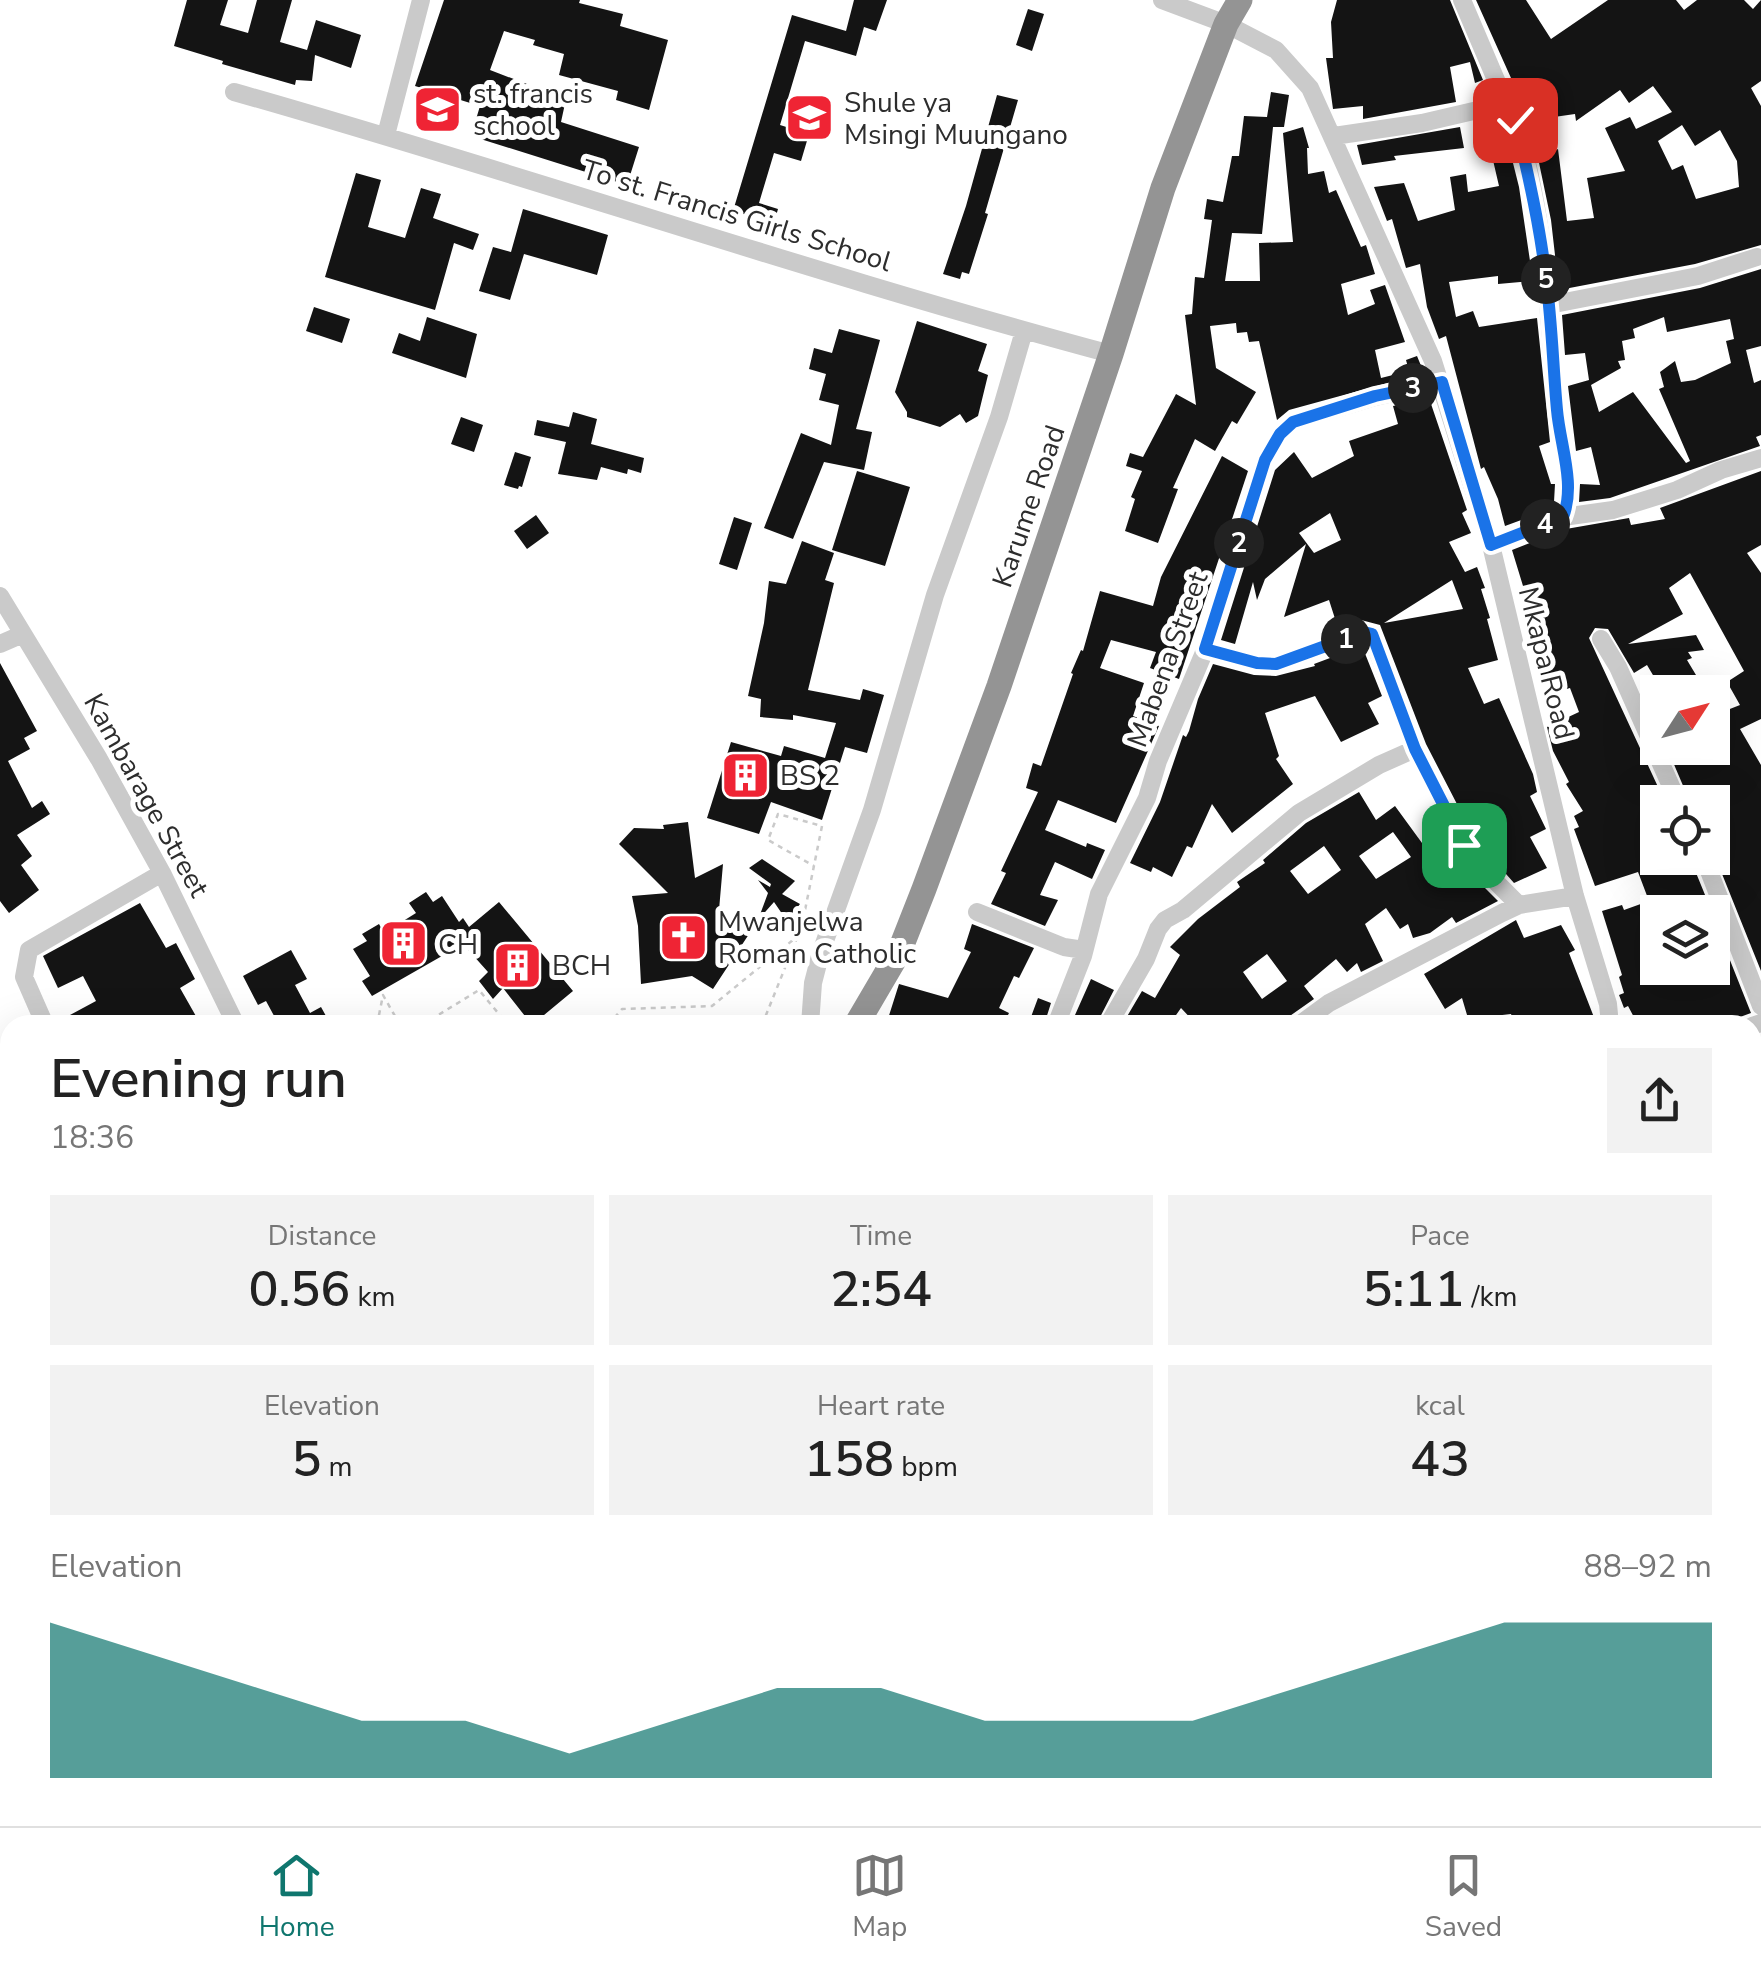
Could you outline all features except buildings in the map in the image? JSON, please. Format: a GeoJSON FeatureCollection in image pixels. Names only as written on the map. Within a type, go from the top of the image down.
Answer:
{"type":"FeatureCollection","features":[{"type":"Feature","properties":{"kind":"highway","name":"Karume Road"},"geometry":{"type":"LineString","coordinates":[[863,1015],[900,950],[924,890],[998,686],[1163,188],[1226,24],[1240,0]]}},
{"type":"Feature","properties":{"kind":"street"},"geometry":{"type":"LineString","coordinates":[[386,135],[422,0]]}},
{"type":"Feature","properties":{"kind":"street","name":"Mkapa Road"},"geometry":{"type":"LineString","coordinates":[[1162,0],[1226,24],[1276,50],[1310,88],[1334,136],[1442,382],[1491,545],[1575,896],[1609,1015]]}},
{"type":"Feature","properties":{"kind":"street"},"geometry":{"type":"LineString","coordinates":[[1462,0],[1515,120],[1536,211],[1568,481],[1563,517]]}},
{"type":"Feature","properties":{"kind":"street","name":"To st. Francis Girls School"},"geometry":{"type":"LineString","coordinates":[[234,92],[386,135],[638,216],[1111,354]]}},
{"type":"Feature","properties":{"kind":"street"},"geometry":{"type":"LineString","coordinates":[[1334,136],[1506,107]]}},
{"type":"Feature","properties":{"kind":"street"},"geometry":{"type":"LineString","coordinates":[[1549,304],[1698,276],[1757,258]]}},
{"type":"Feature","properties":{"kind":"street"},"geometry":{"type":"LineString","coordinates":[[811,1015],[821,952],[872,810],[935,595],[998,417],[1024,330]]}},
{"type":"Feature","properties":{"kind":"street","name":"Mabena Street"},"geometry":{"type":"LineString","coordinates":[[1060,1015],[1084,953],[1100,894],[1147,798],[1158,761],[1205,649],[1265,460],[1280,434],[1293,422],[1375,396],[1442,382]]}},
{"type":"Feature","properties":{"kind":"street"},"geometry":{"type":"LineString","coordinates":[[1491,545],[1563,517],[1613,510],[1677,490],[1721,470],[1761,458]]}},
{"type":"Feature","properties":{"kind":"street","name":"Kambarage Street"},"geometry":{"type":"LineString","coordinates":[[0,596],[162,873],[231,1015]]}},
{"type":"Feature","properties":{"kind":"street"},"geometry":{"type":"LineString","coordinates":[[1205,649],[1276,664],[1368,632],[1415,749],[1472,858],[1518,905]]}},
{"type":"Feature","properties":{"kind":"street"},"geometry":{"type":"LineString","coordinates":[[0,644],[23,634]]}},
{"type":"Feature","properties":{"kind":"street"},"geometry":{"type":"LineString","coordinates":[[1601,640],[1618,667],[1670,785]]}},
{"type":"Feature","properties":{"kind":"street"},"geometry":{"type":"LineString","coordinates":[[1114,1015],[1165,920],[1183,910],[1300,812],[1379,765],[1415,749]]}},
{"type":"Feature","properties":{"kind":"street"},"geometry":{"type":"LineString","coordinates":[[41,1015],[24,976],[28,950],[162,873]]}},
{"type":"Feature","properties":{"kind":"street"},"geometry":{"type":"LineString","coordinates":[[1711,875],[1761,1006]]}},
{"type":"Feature","properties":{"kind":"street"},"geometry":{"type":"LineString","coordinates":[[1312,1015],[1328,1002],[1518,905],[1575,896]]}},
{"type":"Feature","properties":{"kind":"street"},"geometry":{"type":"LineString","coordinates":[[977,912],[1084,953]]}},
{"type":"Feature","properties":{"kind":"path"},"geometry":{"type":"LineString","coordinates":[[766,1015],[799,935],[814,866],[822,826],[778,814],[768,840],[814,866]]}},
{"type":"Feature","properties":{"kind":"path"},"geometry":{"type":"LineString","coordinates":[[617,1015],[622,1009],[712,1006],[799,935]]}},
{"type":"Feature","properties":{"kind":"path"},"geometry":{"type":"LineString","coordinates":[[438,1015],[479,990],[500,1015]]}},
{"type":"Feature","properties":{"kind":"path"},"geometry":{"type":"LineString","coordinates":[[378,1015],[383,996],[394,1015]]}},
{"type":"Feature","properties":{"kind":"place","name":"st. francis school"},"geometry":{"type":"Point","coordinates":[438,109]}},
{"type":"Feature","properties":{"kind":"place","name":"Shule ya Msingi Muungano"},"geometry":{"type":"Point","coordinates":[809,118]}},
{"type":"Feature","properties":{"kind":"place","name":"BS 2"},"geometry":{"type":"Point","coordinates":[745,775]}},
{"type":"Feature","properties":{"kind":"place","name":"Mwanjelwa Roman Catholic"},"geometry":{"type":"Point","coordinates":[683,937]}},
{"type":"Feature","properties":{"kind":"place","name":"CH"},"geometry":{"type":"Point","coordinates":[403,944]}},
{"type":"Feature","properties":{"kind":"place","name":"BCH"},"geometry":{"type":"Point","coordinates":[517,965]}},
{"type":"Feature","properties":{"kind":"route"},"geometry":{"type":"LineString","coordinates":[[1464,845],[1415,749],[1372,634],[1364,632],[1276,664],[1205,649],[1265,460],[1280,434],[1293,422],[1375,396],[1442,382],[1491,545],[1563,517],[1568,481],[1557,411],[1546,278],[1536,211],[1515,120]]}}]}
